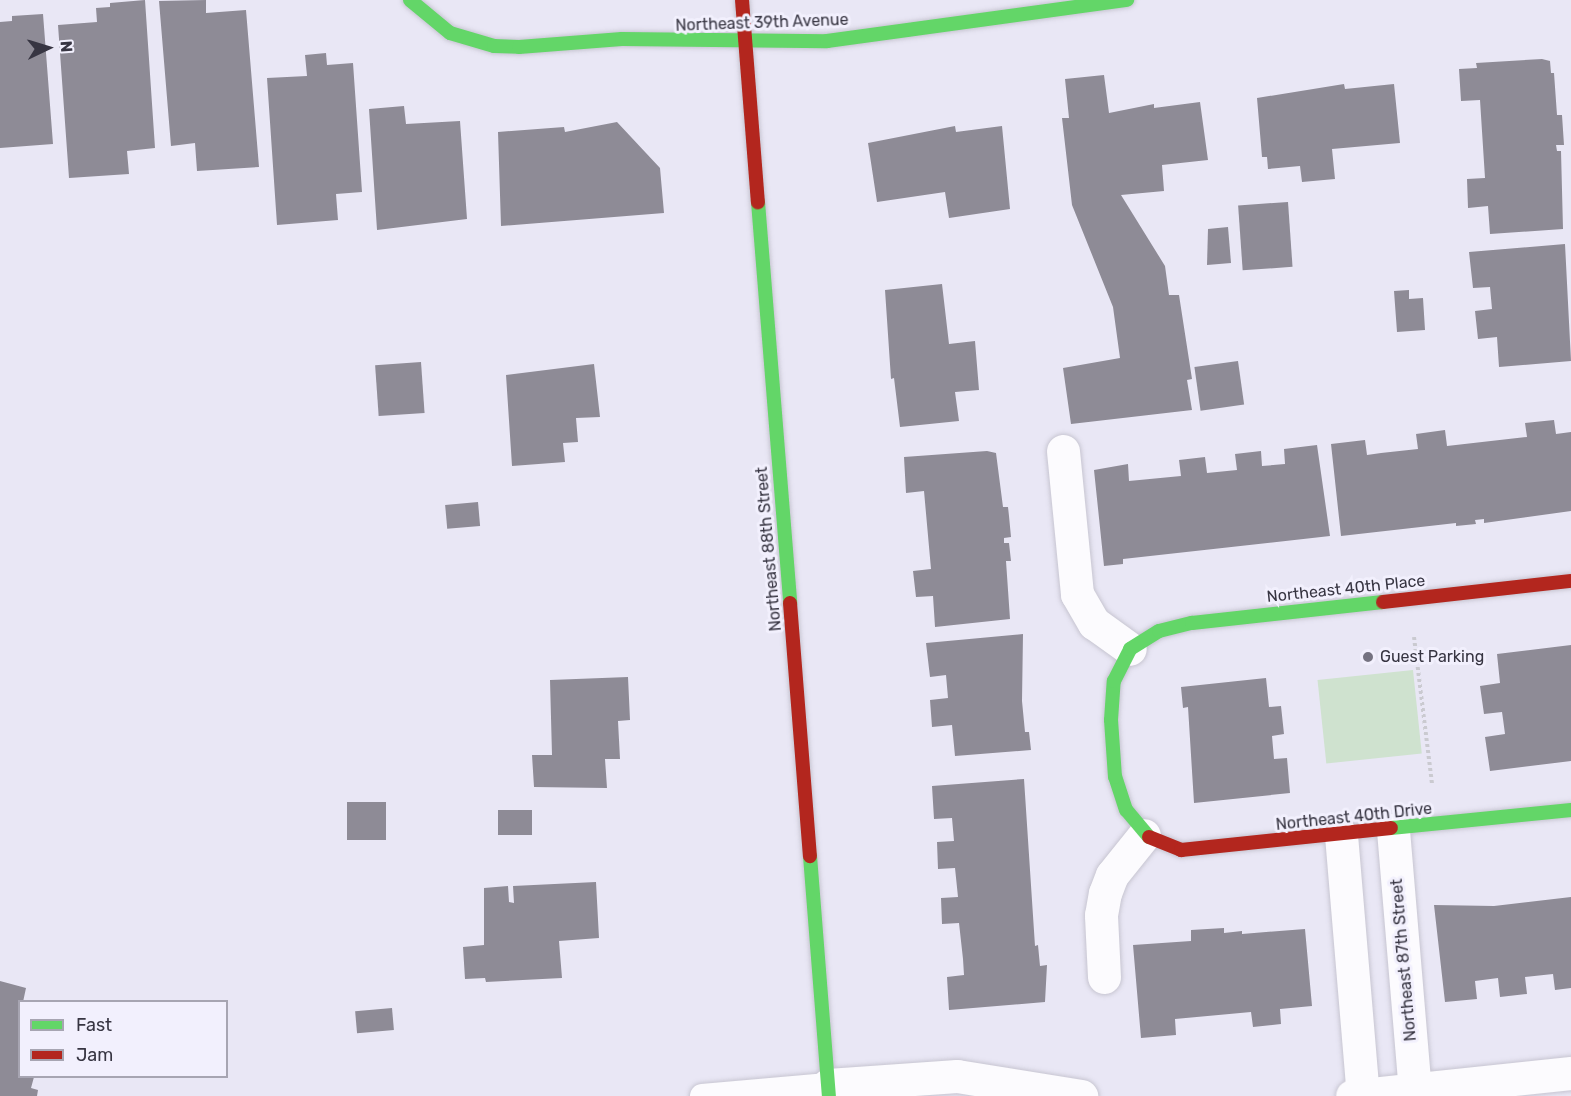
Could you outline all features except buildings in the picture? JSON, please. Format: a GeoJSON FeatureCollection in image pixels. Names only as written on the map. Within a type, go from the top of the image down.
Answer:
{"type":"FeatureCollection","features":[{"type":"Feature","properties":{"kind":"street","name":"Northeast 39th Avenue"},"geometry":{"type":"LineString","coordinates":[[410,0],[450,33],[494,46],[745,39],[827,41],[1127,0]]}},
{"type":"Feature","properties":{"kind":"street","name":"Northeast 88th Street"},"geometry":{"type":"LineString","coordinates":[[742,0],[828,1090]]}},
{"type":"Feature","properties":{"kind":"street"},"geometry":{"type":"LineString","coordinates":[[1063,451],[1077,594],[1094,622],[1130,649],[1117,672],[1111,699],[1115,777],[1126,810],[1144,835],[1112,875],[1105,893],[1101,915],[1104,977]]}},
{"type":"Feature","properties":{"kind":"street","name":"Northeast 40th Place"},"geometry":{"type":"LineString","coordinates":[[1130,649],[1159,631],[1191,623],[1571,582]]}},
{"type":"Feature","properties":{"kind":"street","name":"Northeast 40th Drive"},"geometry":{"type":"LineString","coordinates":[[1144,835],[1163,845],[1198,850],[1571,810]]}},
{"type":"Feature","properties":{"kind":"street","name":"Northeast 87th Street"},"geometry":{"type":"LineString","coordinates":[[1393,830],[1415,1090]]}},
{"type":"Feature","properties":{"kind":"street"},"geometry":{"type":"LineString","coordinates":[[1341,835],[1357,1095],[1571,1073]]}},
{"type":"Feature","properties":{"kind":"street"},"geometry":{"type":"LineString","coordinates":[[828,1090],[957,1076],[1081,1096]]}},
{"type":"Feature","properties":{"kind":"lane"},"geometry":{"type":"LineString","coordinates":[[702,1096],[828,1090]]}},
{"type":"Feature","properties":{"kind":"path"},"geometry":{"type":"LineString","coordinates":[[1413,625],[1433,794]]}},
{"type":"Feature","properties":{"kind":"green space"},"geometry":{"type":"Polygon","coordinates":[[[1413,670],[1422,754],[1326,764],[1318,680],[1413,670]]]}},
{"type":"Feature","properties":{"kind":"traffic: fast"},"geometry":{"type":"LineString","coordinates":[[410,0],[450,33],[494,46],[519,47],[622,39],[827,41],[1127,0]]}},
{"type":"Feature","properties":{"kind":"traffic: fast"},"geometry":{"type":"LineString","coordinates":[[758,202],[790,603]]}},
{"type":"Feature","properties":{"kind":"traffic: fast"},"geometry":{"type":"LineString","coordinates":[[1149,837],[1126,810],[1115,777],[1111,720],[1114,681],[1130,649],[1159,631],[1192,623],[1383,602]]}},
{"type":"Feature","properties":{"kind":"traffic: fast"},"geometry":{"type":"LineString","coordinates":[[1391,828],[1571,810]]}},
{"type":"Feature","properties":{"kind":"traffic: fast"},"geometry":{"type":"LineString","coordinates":[[810,856],[829,1096]]}},
{"type":"Feature","properties":{"kind":"traffic: jam"},"geometry":{"type":"LineString","coordinates":[[742,0],[758,202]]}},
{"type":"Feature","properties":{"kind":"traffic: jam"},"geometry":{"type":"LineString","coordinates":[[1383,602],[1571,581]]}},
{"type":"Feature","properties":{"kind":"traffic: jam"},"geometry":{"type":"LineString","coordinates":[[790,603],[810,856]]}},
{"type":"Feature","properties":{"kind":"traffic: jam"},"geometry":{"type":"LineString","coordinates":[[1149,837],[1181,850],[1391,828]]}},
{"type":"Feature","properties":{"kind":"place","name":"Guest Parking"},"geometry":{"type":"Point","coordinates":[1368,657]}}]}
